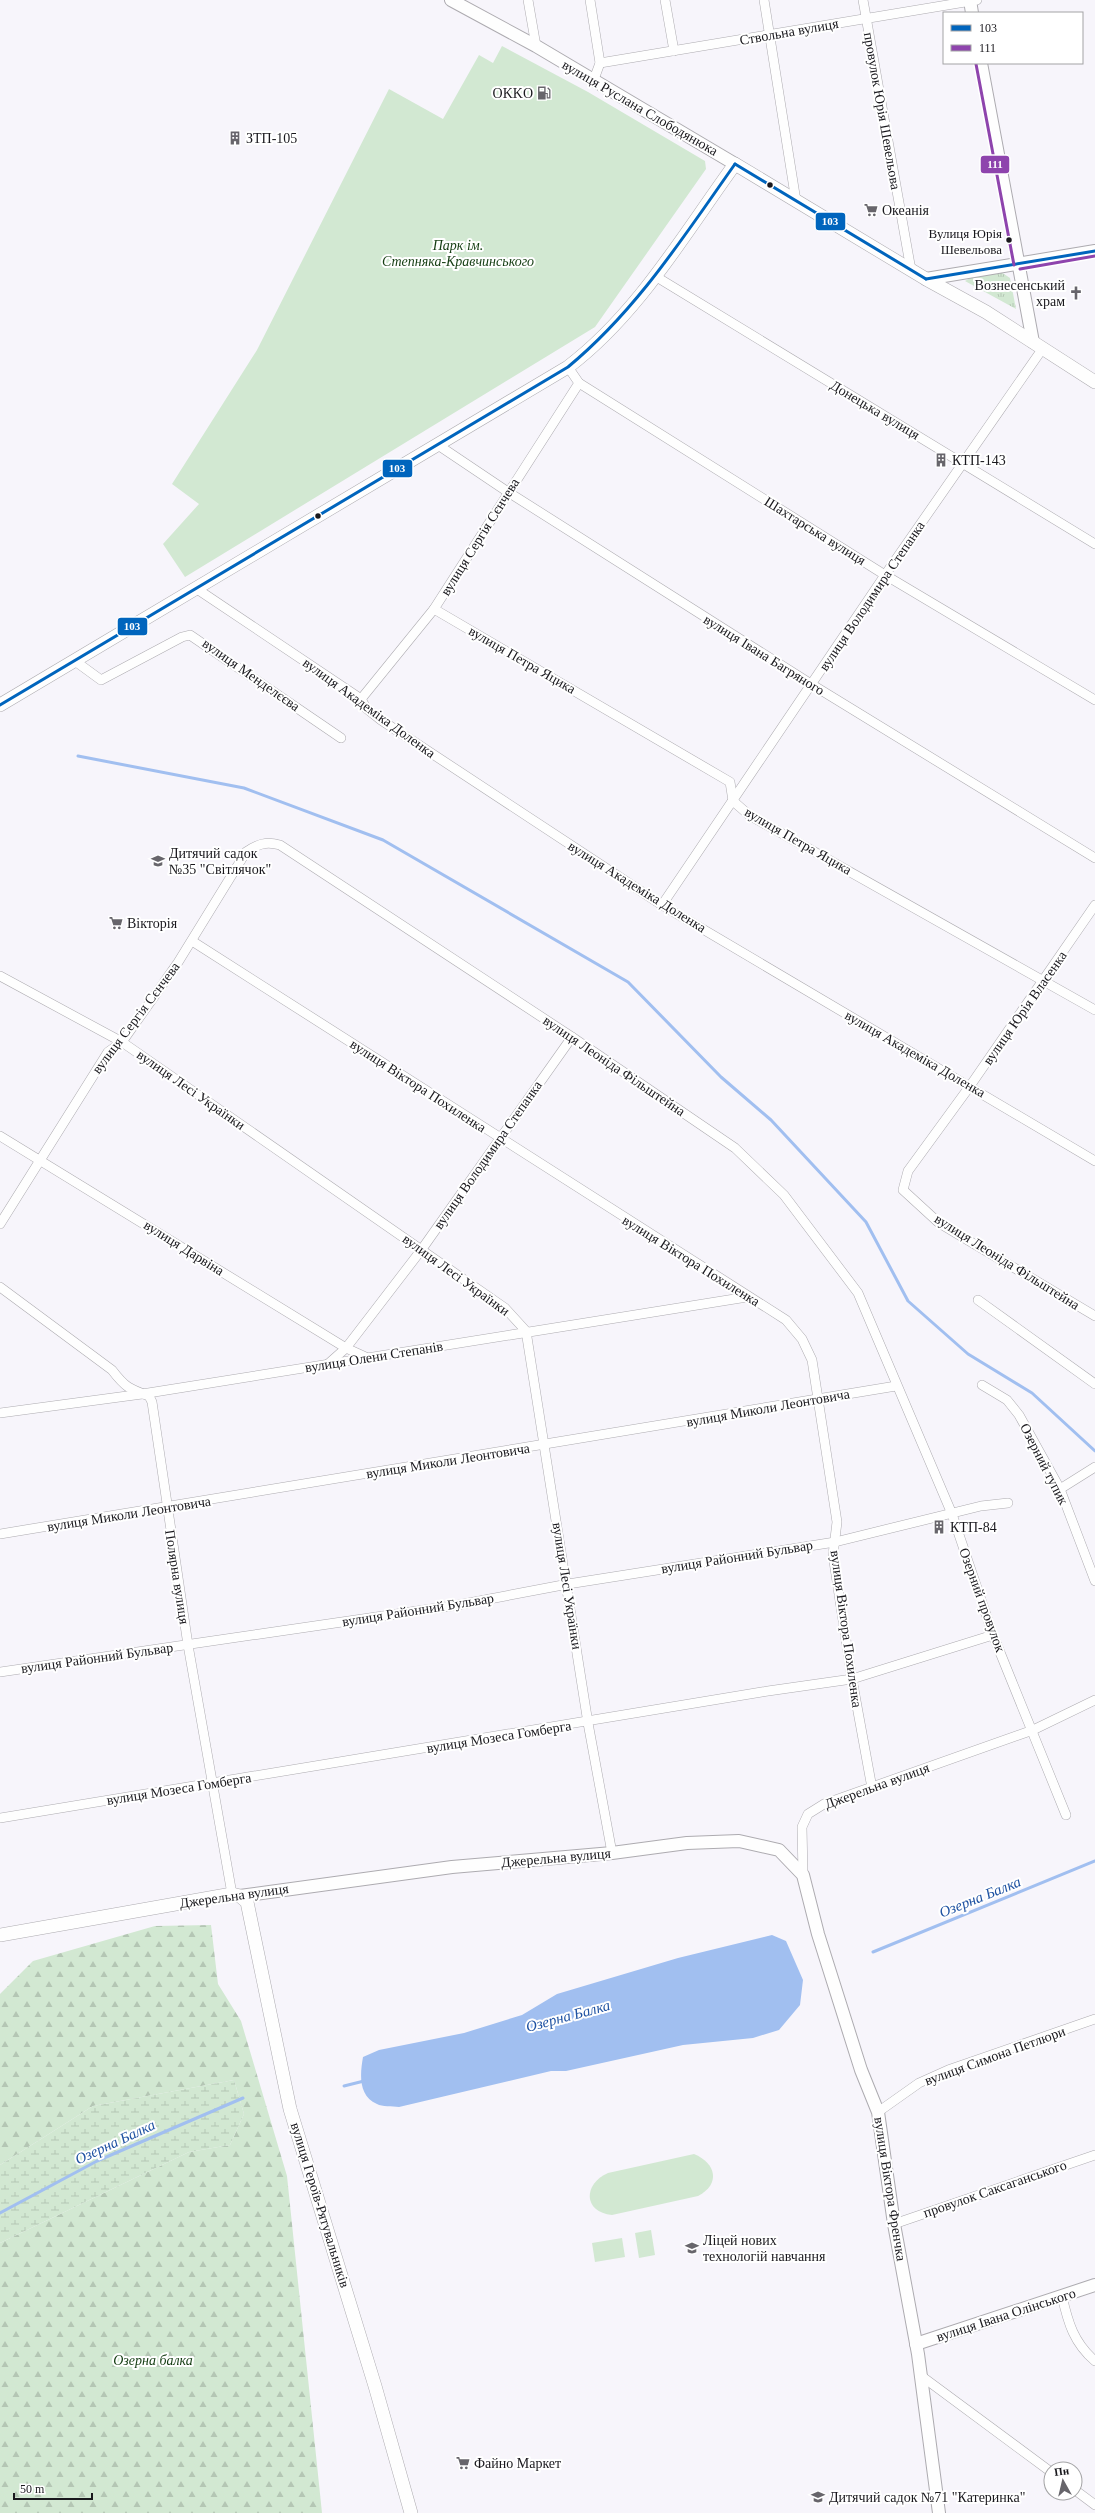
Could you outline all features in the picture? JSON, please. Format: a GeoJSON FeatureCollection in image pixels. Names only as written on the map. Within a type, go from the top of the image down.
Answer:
{"type":"FeatureCollection","features":[{"type":"Feature","properties":{"kind":"main road","name":"вулиця Руслана Слободянюка"},"geometry":{"type":"LineString","coordinates":[[735,164],[926,279],[986,312],[1095,382]]}},
{"type":"Feature","properties":{"kind":"main road"},"geometry":{"type":"LineString","coordinates":[[0,705],[568,367],[610,332],[655,276],[735,164]]}},
{"type":"Feature","properties":{"kind":"main road","name":"Джерельна вулиця"},"geometry":{"type":"LineString","coordinates":[[0,1936],[236,1895]]}},
{"type":"Feature","properties":{"kind":"main road","name":"вулиця Героїв-Рятувальників"},"geometry":{"type":"LineString","coordinates":[[236,1895],[248,1902],[290,2108],[375,2386],[411,2513]]}},
{"type":"Feature","properties":{"kind":"street","name":"вулиця Руслана Слободянюка"},"geometry":{"type":"LineString","coordinates":[[451,0],[536,46],[593,82],[735,164]]}},
{"type":"Feature","properties":{"kind":"street"},"geometry":{"type":"LineString","coordinates":[[528,0],[536,46]]}},
{"type":"Feature","properties":{"kind":"street"},"geometry":{"type":"LineString","coordinates":[[590,0],[600,63],[593,82]]}},
{"type":"Feature","properties":{"kind":"street"},"geometry":{"type":"LineString","coordinates":[[665,0],[674,51]]}},
{"type":"Feature","properties":{"kind":"street"},"geometry":{"type":"LineString","coordinates":[[764,0],[796,201]]}},
{"type":"Feature","properties":{"kind":"street","name":"провулок Юрія Шевельова"},"geometry":{"type":"LineString","coordinates":[[863,0],[911,270]]}},
{"type":"Feature","properties":{"kind":"street","name":"Ствольна вулиця"},"geometry":{"type":"LineString","coordinates":[[600,63],[866,19],[972,4]]}},
{"type":"Feature","properties":{"kind":"street"},"geometry":{"type":"LineString","coordinates":[[981,64],[1019,264],[1038,345]]}},
{"type":"Feature","properties":{"kind":"street"},"geometry":{"type":"LineString","coordinates":[[926,279],[1095,250]]}},
{"type":"Feature","properties":{"kind":"street","name":"Донецька вулиця"},"geometry":{"type":"LineString","coordinates":[[655,276],[1095,544]]}},
{"type":"Feature","properties":{"kind":"street","name":"вулиця Володимира Степанка"},"geometry":{"type":"LineString","coordinates":[[662,905],[885,575],[964,464],[1038,345]]}},
{"type":"Feature","properties":{"kind":"street"},"geometry":{"type":"LineString","coordinates":[[568,367],[579,383]]}},
{"type":"Feature","properties":{"kind":"street","name":"вулиця Сергія Сєнчева"},"geometry":{"type":"LineString","coordinates":[[361,699],[434,609],[579,383]]}},
{"type":"Feature","properties":{"kind":"street","name":"Шахтарська вулиця"},"geometry":{"type":"LineString","coordinates":[[579,383],[885,575],[1095,700]]}},
{"type":"Feature","properties":{"kind":"street","name":"вулиця Івана Багряного"},"geometry":{"type":"LineString","coordinates":[[438,445],[508,492],[811,684],[1095,858]]}},
{"type":"Feature","properties":{"kind":"street","name":"вулиця Академіка Доленка"},"geometry":{"type":"LineString","coordinates":[[197,589],[361,699],[366,708],[381,720],[662,905],[1095,1161]]}},
{"type":"Feature","properties":{"kind":"street","name":"вулиця Петра Яцика"},"geometry":{"type":"LineString","coordinates":[[434,609],[730,782],[733,801],[749,815],[1095,1010]]}},
{"type":"Feature","properties":{"kind":"street","name":"вулиця Менделєєва"},"geometry":{"type":"LineString","coordinates":[[75,660],[101,680],[182,637],[190,635],[341,738]]}},
{"type":"Feature","properties":{"kind":"street","name":"вулиця Леоніда Фільштейна"},"geometry":{"type":"LineString","coordinates":[[246,852],[256,845],[269,842],[280,845],[572,1037],[735,1148],[784,1195],[858,1293],[896,1386]]}},
{"type":"Feature","properties":{"kind":"street","name":"вулиця Сергія Сєнчева"},"geometry":{"type":"LineString","coordinates":[[0,1224],[108,1052],[122,1042],[192,942],[246,852]]}},
{"type":"Feature","properties":{"kind":"street","name":"вулиця Юрія Власенка"},"geometry":{"type":"LineString","coordinates":[[902,1190],[908,1171],[970,1086],[1095,905]]}},
{"type":"Feature","properties":{"kind":"street","name":"вулиця Віктора Похиленка"},"geometry":{"type":"LineString","coordinates":[[192,942],[747,1297],[786,1320],[802,1339],[812,1360],[838,1522],[833,1555],[852,1679],[872,1788]]}},
{"type":"Feature","properties":{"kind":"street","name":"вулиця Лесі Українки"},"geometry":{"type":"LineString","coordinates":[[0,976],[122,1042],[505,1308],[526,1331],[568,1584],[588,1723],[612,1853]]}},
{"type":"Feature","properties":{"kind":"street","name":"вулиця Володимира Степанка"},"geometry":{"type":"LineString","coordinates":[[327,1365],[346,1348],[422,1249],[572,1037]]}},
{"type":"Feature","properties":{"kind":"street","name":"вулиця Дарвіна"},"geometry":{"type":"LineString","coordinates":[[0,1136],[41,1159],[346,1348],[368,1358]]}},
{"type":"Feature","properties":{"kind":"street","name":"вулиця Леоніда Фільштейна"},"geometry":{"type":"LineString","coordinates":[[902,1190],[939,1223],[1095,1316]]}},
{"type":"Feature","properties":{"kind":"street","name":"Полярна вулиця"},"geometry":{"type":"LineString","coordinates":[[0,1287],[112,1370],[123,1385],[149,1396],[152,1402],[188,1645],[212,1784],[236,1895]]}},
{"type":"Feature","properties":{"kind":"street","name":"вулиця Олени Степанів"},"geometry":{"type":"LineString","coordinates":[[0,1413],[142,1394],[327,1365],[526,1331],[747,1297]]}},
{"type":"Feature","properties":{"kind":"street"},"geometry":{"type":"LineString","coordinates":[[978,1300],[1095,1384]]}},
{"type":"Feature","properties":{"kind":"street","name":"Озерний тупик"},"geometry":{"type":"LineString","coordinates":[[982,1385],[1007,1400],[1019,1415],[1060,1489],[1095,1581]]}},
{"type":"Feature","properties":{"kind":"street","name":"вулиця Миколи Леонтовича"},"geometry":{"type":"LineString","coordinates":[[0,1534],[167,1508],[896,1386]]}},
{"type":"Feature","properties":{"kind":"street","name":"Озерний провулок"},"geometry":{"type":"LineString","coordinates":[[896,1386],[952,1514],[993,1635],[1033,1730],[1066,1815]]}},
{"type":"Feature","properties":{"kind":"street"},"geometry":{"type":"LineString","coordinates":[[1060,1489],[1095,1467]]}},
{"type":"Feature","properties":{"kind":"street","name":"вулиця Районний Бульвар"},"geometry":{"type":"LineString","coordinates":[[0,1672],[458,1605],[568,1584],[835,1542],[981,1506],[1008,1503]]}},
{"type":"Feature","properties":{"kind":"street","name":"вулиця Мозеса Гомберга"},"geometry":{"type":"LineString","coordinates":[[0,1818],[588,1723],[768,1691],[852,1679],[993,1635]]}},
{"type":"Feature","properties":{"kind":"street","name":"Джерельна вулиця"},"geometry":{"type":"LineString","coordinates":[[803,1875],[802,1827],[808,1814],[824,1804],[1033,1730],[1095,1700]]}},
{"type":"Feature","properties":{"kind":"street","name":"Джерельна вулиця"},"geometry":{"type":"LineString","coordinates":[[236,1895],[452,1867],[612,1853],[687,1843],[739,1841],[779,1850],[803,1875]]}},
{"type":"Feature","properties":{"kind":"street","name":"вулиця Віктора Френчка"},"geometry":{"type":"LineString","coordinates":[[803,1875],[818,1934],[861,2070],[878,2112],[894,2224],[916,2344],[939,2513]]}},
{"type":"Feature","properties":{"kind":"street","name":"вулиця Симона Петлюри"},"geometry":{"type":"LineString","coordinates":[[878,2112],[919,2083],[948,2070],[1095,2019]]}},
{"type":"Feature","properties":{"kind":"street","name":"провулок Саксаганського"},"geometry":{"type":"LineString","coordinates":[[894,2224],[1095,2155]]}},
{"type":"Feature","properties":{"kind":"street","name":"вулиця Івана Олінського"},"geometry":{"type":"LineString","coordinates":[[916,2344],[1095,2285]]}},
{"type":"Feature","properties":{"kind":"street"},"geometry":{"type":"LineString","coordinates":[[1062,2296],[1072,2330],[1081,2349],[1095,2361]]}},
{"type":"Feature","properties":{"kind":"street"},"geometry":{"type":"LineString","coordinates":[[920,2375],[1043,2466]]}},
{"type":"Feature","properties":{"kind":"street"},"geometry":{"type":"LineString","coordinates":[[1083,2496],[1095,2506]]}},
{"type":"Feature","properties":{"kind":"green space","name":"Парк ім. Степняка-Кравчинського"},"geometry":{"type":"Polygon","coordinates":[[[502,46],[588,92],[705,161],[706,169],[595,327],[185,577],[163,544],[199,504],[172,484],[257,350],[389,89],[443,119],[479,55],[493,63],[502,46]]]}},
{"type":"Feature","properties":{"kind":"green space"},"geometry":{"type":"Polygon","coordinates":[[[1001,272],[1010,278],[1016,309],[965,281],[972,277],[1001,272]]]}},
{"type":"Feature","properties":{"kind":"green space","name":"Озерна балка"},"geometry":{"type":"Polygon","coordinates":[[[211,1925],[218,1984],[241,2021],[287,2176],[322,2513],[0,2513],[0,2243],[189,2152],[230,2145],[244,2114],[234,2080],[93,2106],[0,2165],[0,1994],[33,1961],[155,1926],[211,1925]]]}},
{"type":"Feature","properties":{"kind":"green space"},"geometry":{"type":"Polygon","coordinates":[[[234,2080],[244,2114],[230,2145],[189,2152],[0,2243],[0,2165],[93,2106],[234,2080]]]}},
{"type":"Feature","properties":{"kind":"green space"},"geometry":{"type":"Polygon","coordinates":[[[694,2154],[707,2163],[713,2174],[713,2180],[710,2186],[698,2196],[612,2215],[602,2213],[591,2203],[591,2190],[594,2184],[608,2173],[694,2154]]]}},
{"type":"Feature","properties":{"kind":"green space"},"geometry":{"type":"Polygon","coordinates":[[[651,2230],[655,2255],[639,2258],[635,2233],[651,2230]]]}},
{"type":"Feature","properties":{"kind":"green space"},"geometry":{"type":"Polygon","coordinates":[[[622,2238],[625,2257],[595,2262],[592,2243],[622,2238]]]}},
{"type":"Feature","properties":{"kind":"water"},"geometry":{"type":"Polygon","coordinates":[[[772,1935],[786,1941],[803,1980],[800,2005],[779,2030],[753,2038],[683,2045],[566,2071],[551,2071],[399,2107],[379,2105],[366,2096],[363,2090],[361,2070],[363,2057],[379,2050],[464,2033],[522,2015],[557,1994],[678,1958],[772,1935]]]}},
{"type":"Feature","properties":{"kind":"waterway"},"geometry":{"type":"LineString","coordinates":[[78,756],[244,788],[383,840],[628,982],[721,1077],[771,1120],[866,1222],[908,1301],[968,1354],[1032,1393],[1095,1451]]}},
{"type":"Feature","properties":{"kind":"waterway","name":"Озерна Балка"},"geometry":{"type":"LineString","coordinates":[[873,1952],[1095,1861]]}},
{"type":"Feature","properties":{"kind":"waterway","name":"Озерна Балка"},"geometry":{"type":"LineString","coordinates":[[344,2086],[364,2081]]}},
{"type":"Feature","properties":{"kind":"waterway","name":"Озерна Балка"},"geometry":{"type":"LineString","coordinates":[[0,2213],[97,2161],[243,2098]]}},
{"type":"Feature","properties":{"kind":"transit line","name":"111"},"geometry":{"type":"LineString","coordinates":[[976,64],[1014,265]]}},
{"type":"Feature","properties":{"kind":"transit line","name":"103"},"geometry":{"type":"LineString","coordinates":[[735,164],[926,279]]}},
{"type":"Feature","properties":{"kind":"transit line","name":"103"},"geometry":{"type":"LineString","coordinates":[[0,705],[568,367],[593,345],[638,297],[678,245],[735,164]]}},
{"type":"Feature","properties":{"kind":"transit line","name":"103"},"geometry":{"type":"LineString","coordinates":[[926,279],[1095,251]]}},
{"type":"Feature","properties":{"kind":"transit line","name":"111"},"geometry":{"type":"LineString","coordinates":[[1020,269],[1095,256]]}},
{"type":"Feature","properties":{"kind":"place","name":"OKKO"},"geometry":{"type":"Point","coordinates":[544,93]}},
{"type":"Feature","properties":{"kind":"place","name":"ЗТП-105"},"geometry":{"type":"Point","coordinates":[235,138]}},
{"type":"Feature","properties":{"kind":"place","name":"Океанія"},"geometry":{"type":"Point","coordinates":[871,210]}},
{"type":"Feature","properties":{"kind":"place","name":"Вулиця Юрія Шевельова"},"geometry":{"type":"Point","coordinates":[1009,240]}},
{"type":"Feature","properties":{"kind":"place","name":"Вознесенський храм"},"geometry":{"type":"Point","coordinates":[1076,293]}},
{"type":"Feature","properties":{"kind":"place","name":"КТП-143"},"geometry":{"type":"Point","coordinates":[941,460]}},
{"type":"Feature","properties":{"kind":"place","name":"Дитячий садок №35 \"Світлячок\""},"geometry":{"type":"Point","coordinates":[158,861]}},
{"type":"Feature","properties":{"kind":"place","name":"Вікторія"},"geometry":{"type":"Point","coordinates":[116,923]}},
{"type":"Feature","properties":{"kind":"place","name":"КТП-84"},"geometry":{"type":"Point","coordinates":[939,1527]}},
{"type":"Feature","properties":{"kind":"place","name":"Ліцей нових технологій навчання"},"geometry":{"type":"Point","coordinates":[692,2248]}},
{"type":"Feature","properties":{"kind":"place","name":"Файно Маркет"},"geometry":{"type":"Point","coordinates":[463,2463]}},
{"type":"Feature","properties":{"kind":"place","name":"Дитячий садок №71 \"Катеринка\""},"geometry":{"type":"Point","coordinates":[818,2497]}}]}
